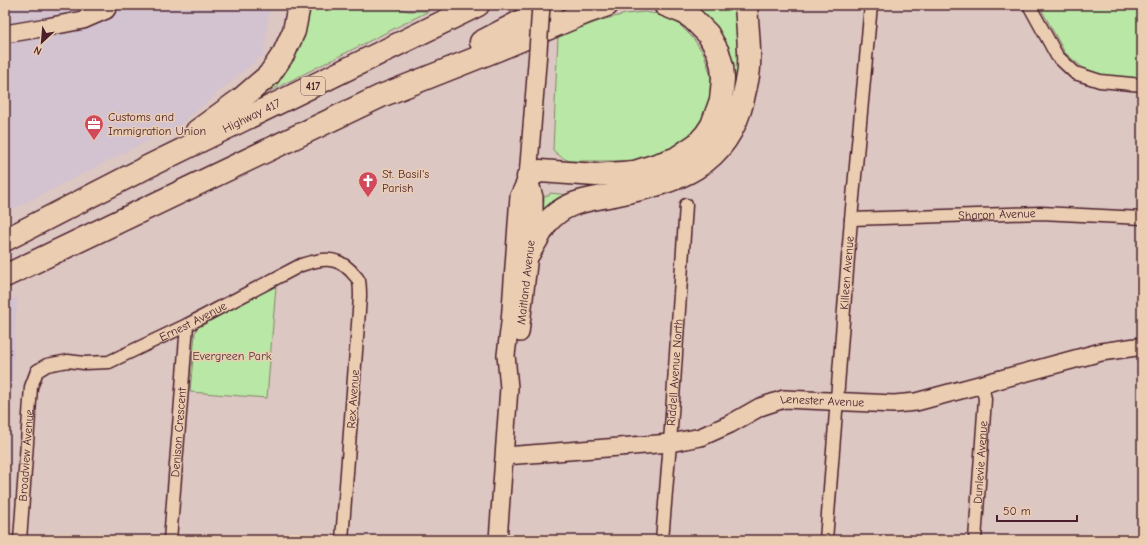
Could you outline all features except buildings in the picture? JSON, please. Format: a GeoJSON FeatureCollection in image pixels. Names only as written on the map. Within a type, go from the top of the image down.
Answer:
{"type":"FeatureCollection","features":[{"type":"Feature","properties":{"kind":"highway"},"geometry":{"type":"LineString","coordinates":[[149,166],[241,99],[268,75],[284,53],[294,31],[299,5]]}},
{"type":"Feature","properties":{"kind":"highway","name":"Highway 417"},"geometry":{"type":"LineString","coordinates":[[5,240],[149,166],[478,5]]}},
{"type":"Feature","properties":{"kind":"highway"},"geometry":{"type":"LineString","coordinates":[[5,276],[381,96],[552,5]]}},
{"type":"Feature","properties":{"kind":"highway"},"geometry":{"type":"LineString","coordinates":[[381,96],[607,5]]}},
{"type":"Feature","properties":{"kind":"highway"},"geometry":{"type":"LineString","coordinates":[[648,188],[590,190],[539,185],[528,177],[540,171],[596,175],[635,172],[675,159],[697,144],[706,134],[712,125],[721,100],[723,79],[722,66],[718,52],[708,34],[693,19],[685,13],[665,5]]}},
{"type":"Feature","properties":{"kind":"highway"},"geometry":{"type":"LineString","coordinates":[[530,253],[546,224],[562,210],[580,201],[648,188],[681,176],[698,167],[718,149],[732,132],[740,112],[749,66],[746,5]]}},
{"type":"Feature","properties":{"kind":"street"},"geometry":{"type":"LineString","coordinates":[[5,34],[47,28],[83,20],[106,10],[110,5]]}},
{"type":"Feature","properties":{"kind":"street","name":"Maitland Avenue"},"geometry":{"type":"LineString","coordinates":[[498,540],[509,388],[506,355],[510,323],[519,196],[528,177],[542,5]]}},
{"type":"Feature","properties":{"kind":"street","name":"Killeen Avenue"},"geometry":{"type":"LineString","coordinates":[[826,540],[851,219],[871,5]]}},
{"type":"Feature","properties":{"kind":"street"},"geometry":{"type":"LineString","coordinates":[[1029,5],[1057,56],[1075,72],[1100,81],[1142,85]]}},
{"type":"Feature","properties":{"kind":"street","name":"Maitland Avenue"},"geometry":{"type":"LineString","coordinates":[[509,388],[517,353],[530,253],[534,197],[528,177]]}},
{"type":"Feature","properties":{"kind":"street","name":"Riddell Avenue North"},"geometry":{"type":"LineString","coordinates":[[662,540],[686,205]]}},
{"type":"Feature","properties":{"kind":"street","name":"Sharon Avenue"},"geometry":{"type":"LineString","coordinates":[[851,219],[1041,213],[1142,218]]}},
{"type":"Feature","properties":{"kind":"street","name":"Ernest Avenue"},"geometry":{"type":"LineString","coordinates":[[37,371],[47,365],[68,361],[84,363],[109,362],[187,325],[301,265],[315,260],[325,259],[344,264]]}},
{"type":"Feature","properties":{"kind":"street","name":"Rex Avenue"},"geometry":{"type":"LineString","coordinates":[[342,540],[360,297],[358,280],[344,264]]}},
{"type":"Feature","properties":{"kind":"street","name":"Denison Crescent"},"geometry":{"type":"LineString","coordinates":[[170,540],[187,325]]}},
{"type":"Feature","properties":{"kind":"street","name":"Lenester Avenue"},"geometry":{"type":"LineString","coordinates":[[505,456],[670,443],[700,437],[730,424],[760,407],[784,399],[837,400],[894,404],[916,402],[1101,352],[1142,347]]}},
{"type":"Feature","properties":{"kind":"street","name":"Broadview Avenue"},"geometry":{"type":"LineString","coordinates":[[20,540],[31,387],[37,371]]}},
{"type":"Feature","properties":{"kind":"street","name":"Dunlevie Avenue"},"geometry":{"type":"LineString","coordinates":[[975,540],[985,399],[982,385]]}},
{"type":"Feature","properties":{"kind":"shaded area"},"geometry":{"type":"Polygon","coordinates":[[[5,5],[270,5],[264,54],[181,124],[5,213],[5,5]]]}},
{"type":"Feature","properties":{"kind":"shaded area"},"geometry":{"type":"Polygon","coordinates":[[[17,297],[6,496],[5,517],[5,303],[17,297]]]}},
{"type":"Feature","properties":{"kind":"green space"},"geometry":{"type":"Polygon","coordinates":[[[305,5],[383,5],[409,11],[429,11],[260,96],[305,5]]]}},
{"type":"Feature","properties":{"kind":"green space"},"geometry":{"type":"Polygon","coordinates":[[[686,5],[740,5],[743,70],[736,109],[731,123],[724,135],[705,156],[693,164],[665,177],[643,184],[613,187],[563,183],[563,179],[617,180],[655,174],[688,159],[710,141],[725,114],[729,91],[727,67],[725,56],[717,34],[699,13],[686,5]]]}},
{"type":"Feature","properties":{"kind":"green space"},"geometry":{"type":"Polygon","coordinates":[[[1039,5],[1142,5],[1142,79],[1101,75],[1082,67],[1065,53],[1039,5]]]}},
{"type":"Feature","properties":{"kind":"green space"},"geometry":{"type":"Polygon","coordinates":[[[644,12],[658,14],[679,24],[693,38],[704,54],[711,76],[710,95],[702,122],[677,147],[634,161],[570,161],[563,158],[553,150],[558,36],[605,19],[626,14],[644,12]]]}},
{"type":"Feature","properties":{"kind":"green space"},"geometry":{"type":"Polygon","coordinates":[[[550,193],[578,196],[543,214],[544,198],[545,196],[549,196],[550,193]]]}},
{"type":"Feature","properties":{"kind":"green space","name":"Evergreen Park"},"geometry":{"type":"Polygon","coordinates":[[[276,286],[267,398],[190,392],[195,333],[198,326],[276,286]]]}},
{"type":"Feature","properties":{"kind":"place","name":"Customs and Immigration Union"},"geometry":{"type":"Point","coordinates":[94,141]}},
{"type":"Feature","properties":{"kind":"place","name":"St. Basil's Parish"},"geometry":{"type":"Point","coordinates":[368,198]}}]}
